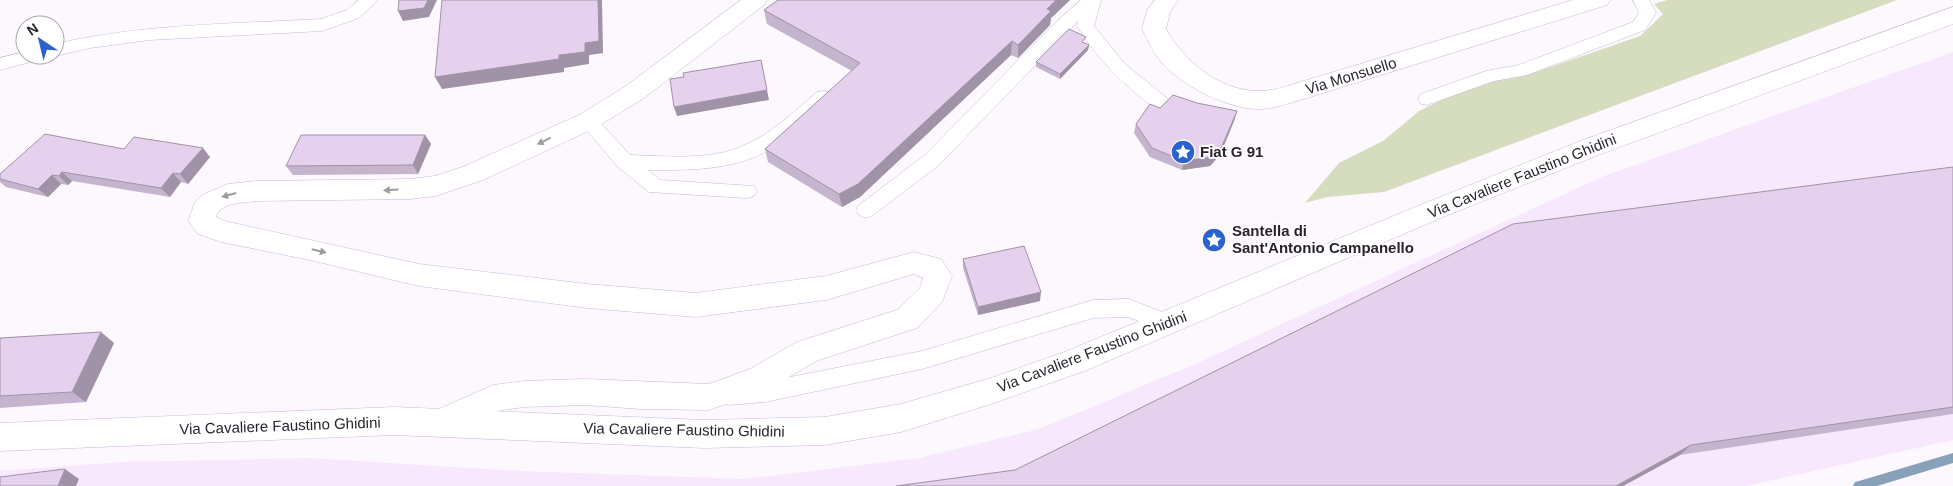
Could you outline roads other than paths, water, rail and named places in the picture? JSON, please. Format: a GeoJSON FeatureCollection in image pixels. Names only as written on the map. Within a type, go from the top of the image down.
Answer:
{"type":"FeatureCollection","features":[{"type":"Feature","properties":{"kind":"main road"},"geometry":{"type":"LineString","coordinates":[[441,423],[493,398],[524,394],[585,392],[709,397],[761,378],[807,351],[907,319],[932,294],[938,276],[930,267],[914,263],[826,288],[696,305],[587,296],[419,275],[310,249],[221,231],[208,226],[202,221],[204,209],[214,200],[228,194],[256,191],[370,191],[436,186],[474,174],[588,121],[635,92],[756,0]]}},
{"type":"Feature","properties":{"kind":"main road","name":"Via Monsuello"},"geometry":{"type":"LineString","coordinates":[[1167,0],[1159,10],[1154,29],[1166,51],[1188,72],[1210,84],[1237,97],[1258,100],[1298,92],[1599,0]]}},
{"type":"Feature","properties":{"kind":"main road","name":"Via Cavaliere Faustino Ghidini"},"geometry":{"type":"LineString","coordinates":[[0,436],[394,421],[704,434],[825,431],[901,418],[991,391],[1076,361],[1434,210],[1592,147],[1953,15]]}},
{"type":"Feature","properties":{"kind":"lane"},"geometry":{"type":"LineString","coordinates":[[65,48],[90,42],[149,34],[322,26],[353,14],[370,0]]}},
{"type":"Feature","properties":{"kind":"lane"},"geometry":{"type":"LineString","coordinates":[[1092,0],[1085,26],[1096,45],[1137,87],[1161,103]]}},
{"type":"Feature","properties":{"kind":"lane"},"geometry":{"type":"LineString","coordinates":[[866,210],[932,160],[1061,27],[1092,0]]}},
{"type":"Feature","properties":{"kind":"lane"},"geometry":{"type":"LineString","coordinates":[[1426,99],[1492,75],[1521,71],[1639,26],[1648,13],[1641,0]]}},
{"type":"Feature","properties":{"kind":"lane"},"geometry":{"type":"LineString","coordinates":[[0,64],[15,60]]}},
{"type":"Feature","properties":{"kind":"lane"},"geometry":{"type":"LineString","coordinates":[[625,162],[660,163],[740,155],[779,134],[823,97]]}},
{"type":"Feature","properties":{"kind":"lane"},"geometry":{"type":"LineString","coordinates":[[588,121],[625,162],[656,187],[748,192]]}},
{"type":"Feature","properties":{"kind":"lane"},"geometry":{"type":"LineString","coordinates":[[709,397],[765,392],[922,360],[1093,309],[1130,308],[1168,323]]}},
{"type":"Feature","properties":{"kind":"waterway"},"geometry":{"type":"LineString","coordinates":[[1859,486],[1953,458]]}},
{"type":"Feature","properties":{"kind":"place","name":"Fiat G 91"},"geometry":{"type":"Point","coordinates":[1183,152]}},
{"type":"Feature","properties":{"kind":"place","name":"Santella di Sant'Antonio Campanello"},"geometry":{"type":"Point","coordinates":[1214,240]}}]}
